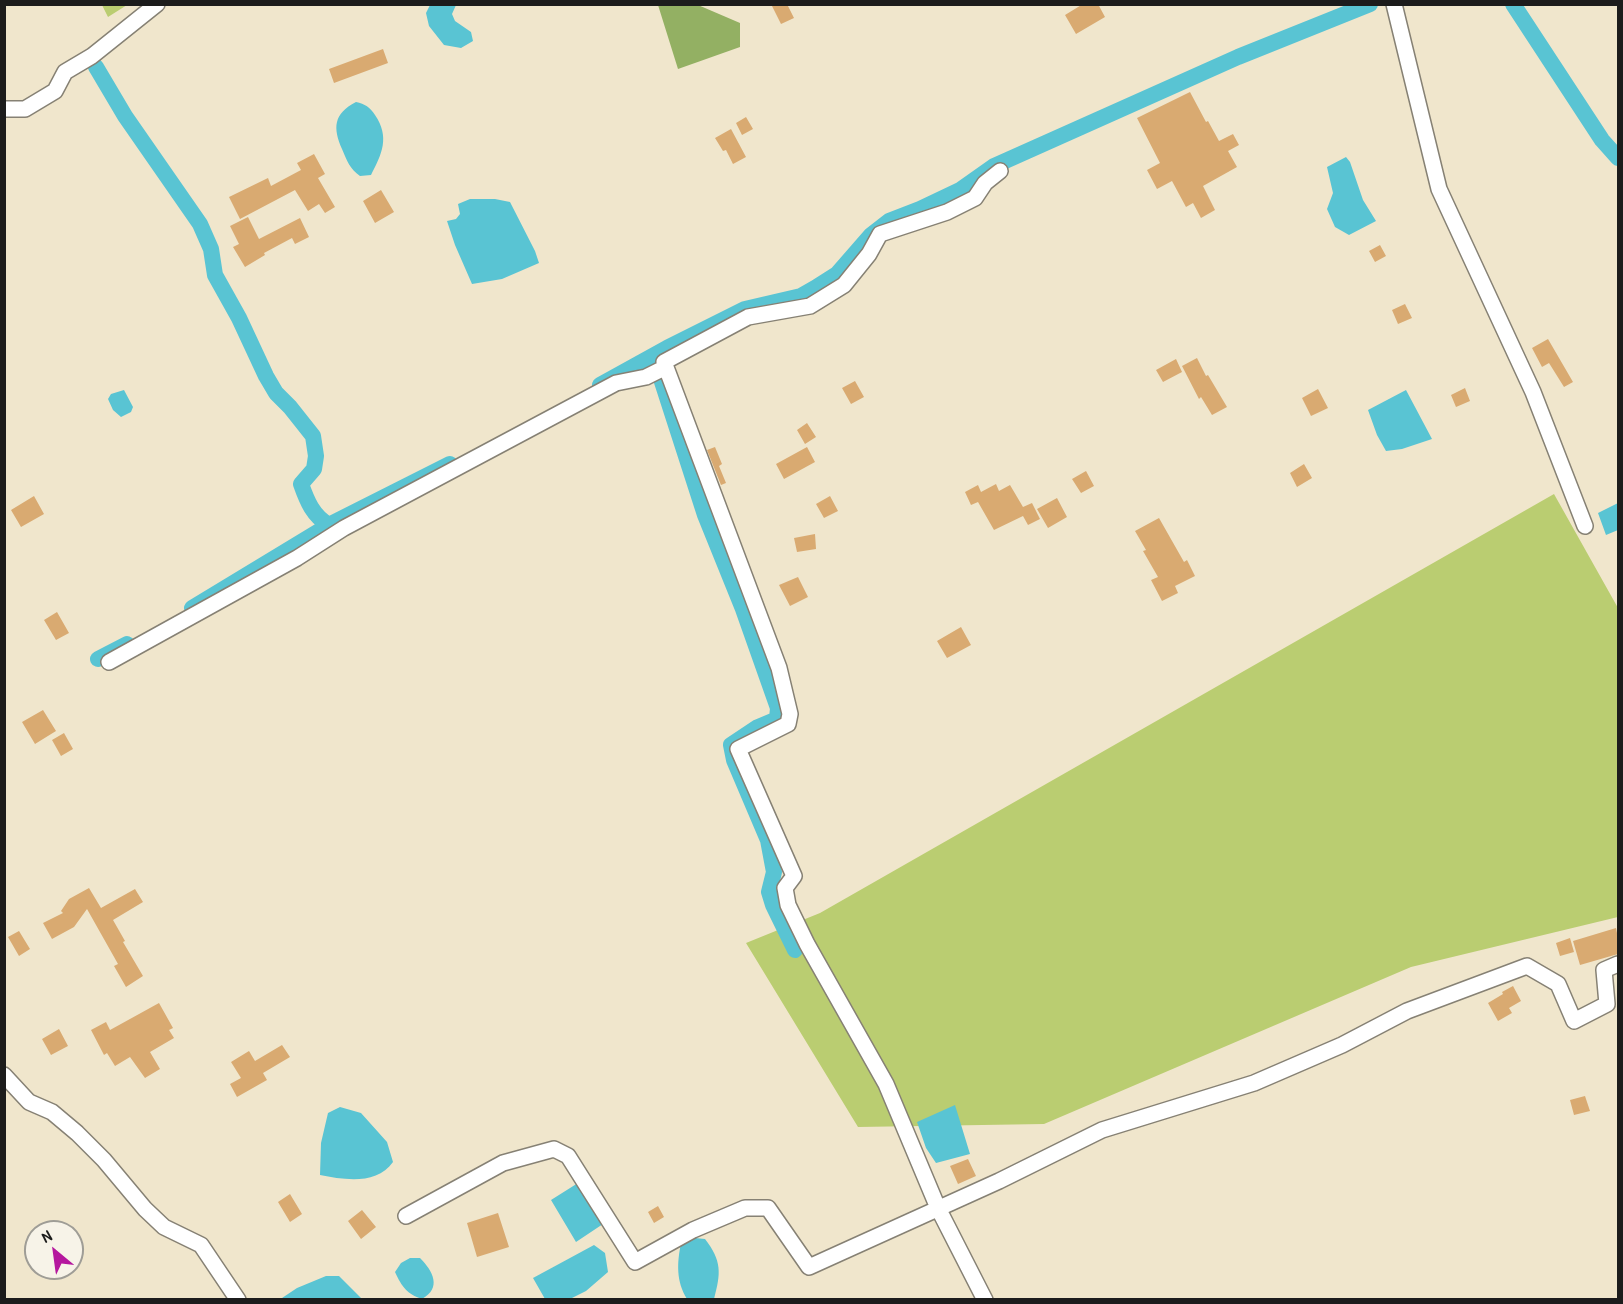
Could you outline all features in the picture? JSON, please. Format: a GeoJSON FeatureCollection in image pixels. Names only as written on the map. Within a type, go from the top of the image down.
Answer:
{"type":"FeatureCollection","features":[{"type":"Feature","properties":{"kind":"street"},"geometry":{"type":"LineString","coordinates":[[4,109],[25,109],[55,92],[65,72],[92,56],[157,4]]}},
{"type":"Feature","properties":{"kind":"street"},"geometry":{"type":"LineString","coordinates":[[1395,10],[1439,189],[1533,392],[1586,526]]}},
{"type":"Feature","properties":{"kind":"street"},"geometry":{"type":"LineString","coordinates":[[985,1299],[938,1209],[886,1084],[807,944],[788,905],[785,888],[794,876],[738,748],[788,724],[790,714],[779,668],[663,362],[748,317],[810,306],[844,285],[869,254],[880,234],[947,212],[975,198],[985,183],[1000,171]]}},
{"type":"Feature","properties":{"kind":"street"},"geometry":{"type":"LineString","coordinates":[[109,662],[297,558],[344,528],[616,383],[646,377],[665,367]]}},
{"type":"Feature","properties":{"kind":"street"},"geometry":{"type":"LineString","coordinates":[[406,1216],[503,1163],[555,1149],[568,1156],[635,1262],[693,1230],[745,1208],[768,1208],[809,1267],[938,1209],[1102,1130],[1254,1083],[1342,1046],[1407,1011],[1527,966],[1558,984],[1574,1021],[1607,1004],[1604,970],[1618,964]]}},
{"type":"Feature","properties":{"kind":"street"},"geometry":{"type":"LineString","coordinates":[[4,1075],[29,1102],[52,1112],[77,1133],[111,1167],[145,1209],[164,1227],[201,1245],[238,1299]]}},
{"type":"Feature","properties":{"kind":"green space"},"geometry":{"type":"Polygon","coordinates":[[[102,5],[127,5],[108,17],[102,5]]]}},
{"type":"Feature","properties":{"kind":"green space"},"geometry":{"type":"Polygon","coordinates":[[[658,5],[698,5],[740,23],[740,47],[678,69],[658,5]]]}},
{"type":"Feature","properties":{"kind":"green space"},"geometry":{"type":"Polygon","coordinates":[[[1554,494],[1618,608],[1618,917],[1411,967],[1044,1124],[858,1127],[746,943],[820,913],[1554,494]]]}},
{"type":"Feature","properties":{"kind":"water"},"geometry":{"type":"Polygon","coordinates":[[[430,5],[456,5],[452,14],[455,21],[471,32],[473,41],[461,48],[444,45],[429,26],[426,13],[430,5]]]}},
{"type":"Feature","properties":{"kind":"water"},"geometry":{"type":"Polygon","coordinates":[[[356,102],[371,110],[380,123],[382,131],[381,153],[371,175],[360,176],[354,171],[337,134],[339,117],[343,111],[356,102]]]}},
{"type":"Feature","properties":{"kind":"water"},"geometry":{"type":"Polygon","coordinates":[[[1346,157],[1350,162],[1363,200],[1376,221],[1349,235],[1335,227],[1327,209],[1333,193],[1327,167],[1346,157]]]}},
{"type":"Feature","properties":{"kind":"water"},"geometry":{"type":"Polygon","coordinates":[[[470,199],[495,199],[510,202],[539,263],[502,279],[472,284],[447,221],[456,219],[460,214],[458,204],[470,199]]]}},
{"type":"Feature","properties":{"kind":"water"},"geometry":{"type":"Polygon","coordinates":[[[124,390],[133,407],[131,412],[121,417],[113,410],[108,399],[111,394],[124,390]]]}},
{"type":"Feature","properties":{"kind":"water"},"geometry":{"type":"Polygon","coordinates":[[[1406,390],[1432,439],[1402,449],[1386,451],[1377,435],[1368,410],[1406,390]]]}},
{"type":"Feature","properties":{"kind":"water"},"geometry":{"type":"Polygon","coordinates":[[[1618,503],[1618,530],[1606,535],[1598,513],[1618,503]]]}},
{"type":"Feature","properties":{"kind":"water"},"geometry":{"type":"Polygon","coordinates":[[[955,1105],[970,1154],[936,1163],[926,1148],[917,1122],[955,1105]]]}},
{"type":"Feature","properties":{"kind":"water"},"geometry":{"type":"Polygon","coordinates":[[[340,1107],[361,1113],[387,1142],[393,1162],[386,1169],[369,1178],[360,1179],[320,1175],[321,1143],[328,1113],[340,1107]]]}},
{"type":"Feature","properties":{"kind":"water"},"geometry":{"type":"Polygon","coordinates":[[[578,1183],[606,1222],[576,1242],[551,1200],[578,1183]]]}},
{"type":"Feature","properties":{"kind":"water"},"geometry":{"type":"Polygon","coordinates":[[[695,1238],[705,1239],[715,1254],[719,1274],[714,1299],[687,1299],[683,1292],[678,1265],[681,1243],[695,1238]]]}},
{"type":"Feature","properties":{"kind":"water"},"geometry":{"type":"Polygon","coordinates":[[[594,1245],[605,1253],[608,1272],[586,1291],[570,1299],[545,1299],[533,1278],[594,1245]]]}},
{"type":"Feature","properties":{"kind":"water"},"geometry":{"type":"Polygon","coordinates":[[[410,1258],[420,1258],[432,1274],[434,1285],[432,1290],[422,1299],[412,1295],[406,1289],[395,1272],[401,1263],[410,1258]]]}},
{"type":"Feature","properties":{"kind":"water"},"geometry":{"type":"Polygon","coordinates":[[[326,1276],[339,1276],[362,1299],[282,1298],[297,1288],[326,1276]]]}},
{"type":"Feature","properties":{"kind":"building"},"geometry":{"type":"Polygon","coordinates":[[[771,4],[787,4],[794,18],[781,24],[771,4]]]}},
{"type":"Feature","properties":{"kind":"building"},"geometry":{"type":"Polygon","coordinates":[[[1083,4],[1098,4],[1105,17],[1076,34],[1065,15],[1083,4]]]}},
{"type":"Feature","properties":{"kind":"building"},"geometry":{"type":"Polygon","coordinates":[[[383,49],[388,63],[334,83],[329,69],[383,49]]]}},
{"type":"Feature","properties":{"kind":"building"},"geometry":{"type":"Polygon","coordinates":[[[1190,92],[1219,141],[1233,134],[1239,145],[1228,151],[1237,167],[1203,186],[1215,210],[1201,218],[1193,203],[1186,207],[1172,181],[1157,189],[1147,170],[1160,163],[1137,118],[1190,92]]]}},
{"type":"Feature","properties":{"kind":"building"},"geometry":{"type":"Polygon","coordinates":[[[746,117],[753,129],[742,135],[736,123],[746,117]]]}},
{"type":"Feature","properties":{"kind":"building"},"geometry":{"type":"Polygon","coordinates":[[[731,129],[746,157],[733,164],[726,150],[723,151],[715,138],[731,129]]]}},
{"type":"Feature","properties":{"kind":"building"},"geometry":{"type":"Polygon","coordinates":[[[314,154],[325,174],[318,178],[335,207],[325,213],[319,204],[308,211],[295,190],[240,219],[229,197],[268,178],[271,186],[301,170],[297,163],[314,154]]]}},
{"type":"Feature","properties":{"kind":"building"},"geometry":{"type":"Polygon","coordinates":[[[381,190],[394,212],[375,223],[363,201],[381,190]]]}},
{"type":"Feature","properties":{"kind":"building"},"geometry":{"type":"Polygon","coordinates":[[[248,217],[259,239],[300,218],[309,237],[295,244],[292,238],[264,253],[265,255],[245,267],[233,247],[239,244],[230,226],[248,217]]]}},
{"type":"Feature","properties":{"kind":"building"},"geometry":{"type":"Polygon","coordinates":[[[1380,245],[1386,256],[1375,262],[1369,251],[1380,245]]]}},
{"type":"Feature","properties":{"kind":"building"},"geometry":{"type":"Polygon","coordinates":[[[1405,304],[1412,318],[1398,324],[1392,310],[1405,304]]]}},
{"type":"Feature","properties":{"kind":"building"},"geometry":{"type":"Polygon","coordinates":[[[1548,339],[1573,382],[1564,387],[1549,363],[1542,367],[1532,348],[1548,339]]]}},
{"type":"Feature","properties":{"kind":"building"},"geometry":{"type":"Polygon","coordinates":[[[1197,358],[1227,407],[1212,415],[1201,397],[1199,399],[1182,366],[1197,358]]]}},
{"type":"Feature","properties":{"kind":"building"},"geometry":{"type":"Polygon","coordinates":[[[1176,359],[1182,372],[1163,382],[1156,370],[1176,359]]]}},
{"type":"Feature","properties":{"kind":"building"},"geometry":{"type":"Polygon","coordinates":[[[855,381],[864,397],[851,404],[842,388],[855,381]]]}},
{"type":"Feature","properties":{"kind":"building"},"geometry":{"type":"Polygon","coordinates":[[[1465,388],[1470,401],[1456,407],[1451,395],[1465,388]]]}},
{"type":"Feature","properties":{"kind":"building"},"geometry":{"type":"Polygon","coordinates":[[[1318,389],[1328,408],[1311,416],[1302,398],[1318,389]]]}},
{"type":"Feature","properties":{"kind":"building"},"geometry":{"type":"Polygon","coordinates":[[[807,423],[816,437],[805,444],[797,430],[807,423]]]}},
{"type":"Feature","properties":{"kind":"building"},"geometry":{"type":"Polygon","coordinates":[[[715,447],[726,483],[721,485],[707,450],[715,447]]]}},
{"type":"Feature","properties":{"kind":"building"},"geometry":{"type":"Polygon","coordinates":[[[807,447],[815,462],[784,479],[776,464],[807,447]]]}},
{"type":"Feature","properties":{"kind":"building"},"geometry":{"type":"Polygon","coordinates":[[[1304,464],[1312,478],[1297,487],[1290,473],[1304,464]]]}},
{"type":"Feature","properties":{"kind":"building"},"geometry":{"type":"Polygon","coordinates":[[[1086,471],[1094,486],[1081,493],[1072,479],[1086,471]]]}},
{"type":"Feature","properties":{"kind":"building"},"geometry":{"type":"Polygon","coordinates":[[[996,484],[999,491],[1010,485],[1023,507],[1032,503],[1040,519],[1028,525],[1023,516],[994,530],[978,502],[971,505],[965,492],[978,485],[981,492],[996,484]]]}},
{"type":"Feature","properties":{"kind":"building"},"geometry":{"type":"Polygon","coordinates":[[[34,496],[44,514],[21,527],[11,510],[34,496]]]}},
{"type":"Feature","properties":{"kind":"building"},"geometry":{"type":"Polygon","coordinates":[[[830,496],[838,511],[824,518],[816,504],[830,496]]]}},
{"type":"Feature","properties":{"kind":"building"},"geometry":{"type":"Polygon","coordinates":[[[1057,498],[1067,517],[1048,528],[1037,509],[1057,498]]]}},
{"type":"Feature","properties":{"kind":"building"},"geometry":{"type":"Polygon","coordinates":[[[1159,518],[1184,562],[1187,560],[1195,576],[1175,586],[1178,593],[1162,601],[1151,580],[1158,577],[1135,531],[1159,518]]]}},
{"type":"Feature","properties":{"kind":"building"},"geometry":{"type":"Polygon","coordinates":[[[815,534],[816,549],[797,552],[794,538],[815,534]]]}},
{"type":"Feature","properties":{"kind":"building"},"geometry":{"type":"Polygon","coordinates":[[[798,577],[808,597],[790,606],[779,585],[798,577]]]}},
{"type":"Feature","properties":{"kind":"building"},"geometry":{"type":"Polygon","coordinates":[[[57,612],[69,633],[56,640],[44,620],[57,612]]]}},
{"type":"Feature","properties":{"kind":"building"},"geometry":{"type":"Polygon","coordinates":[[[961,627],[971,645],[947,658],[937,641],[961,627]]]}},
{"type":"Feature","properties":{"kind":"building"},"geometry":{"type":"Polygon","coordinates":[[[43,710],[56,731],[35,744],[22,722],[43,710]]]}},
{"type":"Feature","properties":{"kind":"building"},"geometry":{"type":"Polygon","coordinates":[[[64,733],[73,749],[61,756],[52,740],[64,733]]]}},
{"type":"Feature","properties":{"kind":"building"},"geometry":{"type":"Polygon","coordinates":[[[89,888],[101,908],[135,889],[143,902],[113,920],[143,976],[126,987],[114,966],[118,964],[87,909],[74,927],[52,939],[43,923],[63,913],[61,911],[69,899],[89,888]]]}},
{"type":"Feature","properties":{"kind":"building"},"geometry":{"type":"Polygon","coordinates":[[[1616,928],[1618,954],[1580,965],[1573,941],[1616,928]]]}},
{"type":"Feature","properties":{"kind":"building"},"geometry":{"type":"Polygon","coordinates":[[[19,931],[30,949],[19,956],[8,937],[19,931]]]}},
{"type":"Feature","properties":{"kind":"building"},"geometry":{"type":"Polygon","coordinates":[[[1570,938],[1574,952],[1560,956],[1556,943],[1570,938]]]}},
{"type":"Feature","properties":{"kind":"building"},"geometry":{"type":"Polygon","coordinates":[[[1513,986],[1521,1001],[1509,1008],[1512,1013],[1498,1021],[1488,1003],[1513,986]]]}},
{"type":"Feature","properties":{"kind":"building"},"geometry":{"type":"Polygon","coordinates":[[[159,1003],[173,1028],[169,1030],[174,1038],[150,1052],[160,1069],[145,1078],[130,1057],[115,1066],[107,1053],[104,1055],[91,1030],[106,1022],[110,1030],[159,1003]]]}},
{"type":"Feature","properties":{"kind":"building"},"geometry":{"type":"Polygon","coordinates":[[[59,1029],[68,1046],[51,1055],[42,1039],[59,1029]]]}},
{"type":"Feature","properties":{"kind":"building"},"geometry":{"type":"Polygon","coordinates":[[[282,1045],[290,1057],[263,1073],[267,1080],[237,1097],[230,1084],[241,1078],[231,1062],[249,1051],[255,1061],[282,1045]]]}},
{"type":"Feature","properties":{"kind":"building"},"geometry":{"type":"Polygon","coordinates":[[[1585,1096],[1590,1111],[1574,1115],[1570,1100],[1585,1096]]]}},
{"type":"Feature","properties":{"kind":"building"},"geometry":{"type":"Polygon","coordinates":[[[968,1159],[976,1176],[958,1184],[950,1166],[968,1159]]]}},
{"type":"Feature","properties":{"kind":"building"},"geometry":{"type":"Polygon","coordinates":[[[290,1194],[302,1214],[290,1222],[278,1202],[290,1194]]]}},
{"type":"Feature","properties":{"kind":"building"},"geometry":{"type":"Polygon","coordinates":[[[658,1206],[664,1217],[654,1223],[648,1212],[658,1206]]]}},
{"type":"Feature","properties":{"kind":"building"},"geometry":{"type":"Polygon","coordinates":[[[362,1210],[376,1227],[361,1239],[348,1221],[362,1210]]]}},
{"type":"Feature","properties":{"kind":"building"},"geometry":{"type":"Polygon","coordinates":[[[498,1213],[509,1247],[477,1257],[467,1223],[498,1213]]]}},
{"type":"Feature","properties":{"kind":"waterway"},"geometry":{"type":"LineString","coordinates":[[600,385],[745,309],[801,296],[837,274],[871,235],[889,221],[960,190],[994,166],[1238,57],[1370,4]]}},
{"type":"Feature","properties":{"kind":"waterway"},"geometry":{"type":"LineString","coordinates":[[1513,4],[1602,140],[1618,158]]}},
{"type":"Feature","properties":{"kind":"waterway"},"geometry":{"type":"LineString","coordinates":[[96,67],[125,116],[200,224],[211,249],[215,275],[239,318],[266,376],[276,393],[313,436],[316,456],[314,469],[301,484],[315,513],[329,525],[450,464]]}},
{"type":"Feature","properties":{"kind":"waterway"},"geometry":{"type":"LineString","coordinates":[[654,357],[705,515],[743,609],[778,708],[777,719],[758,727],[731,745],[734,760],[768,840],[774,872],[769,892],[773,905],[795,950]]}},
{"type":"Feature","properties":{"kind":"waterway"},"geometry":{"type":"LineString","coordinates":[[192,608],[329,525]]}},
{"type":"Feature","properties":{"kind":"waterway"},"geometry":{"type":"LineString","coordinates":[[98,659],[127,644]]}}]}
